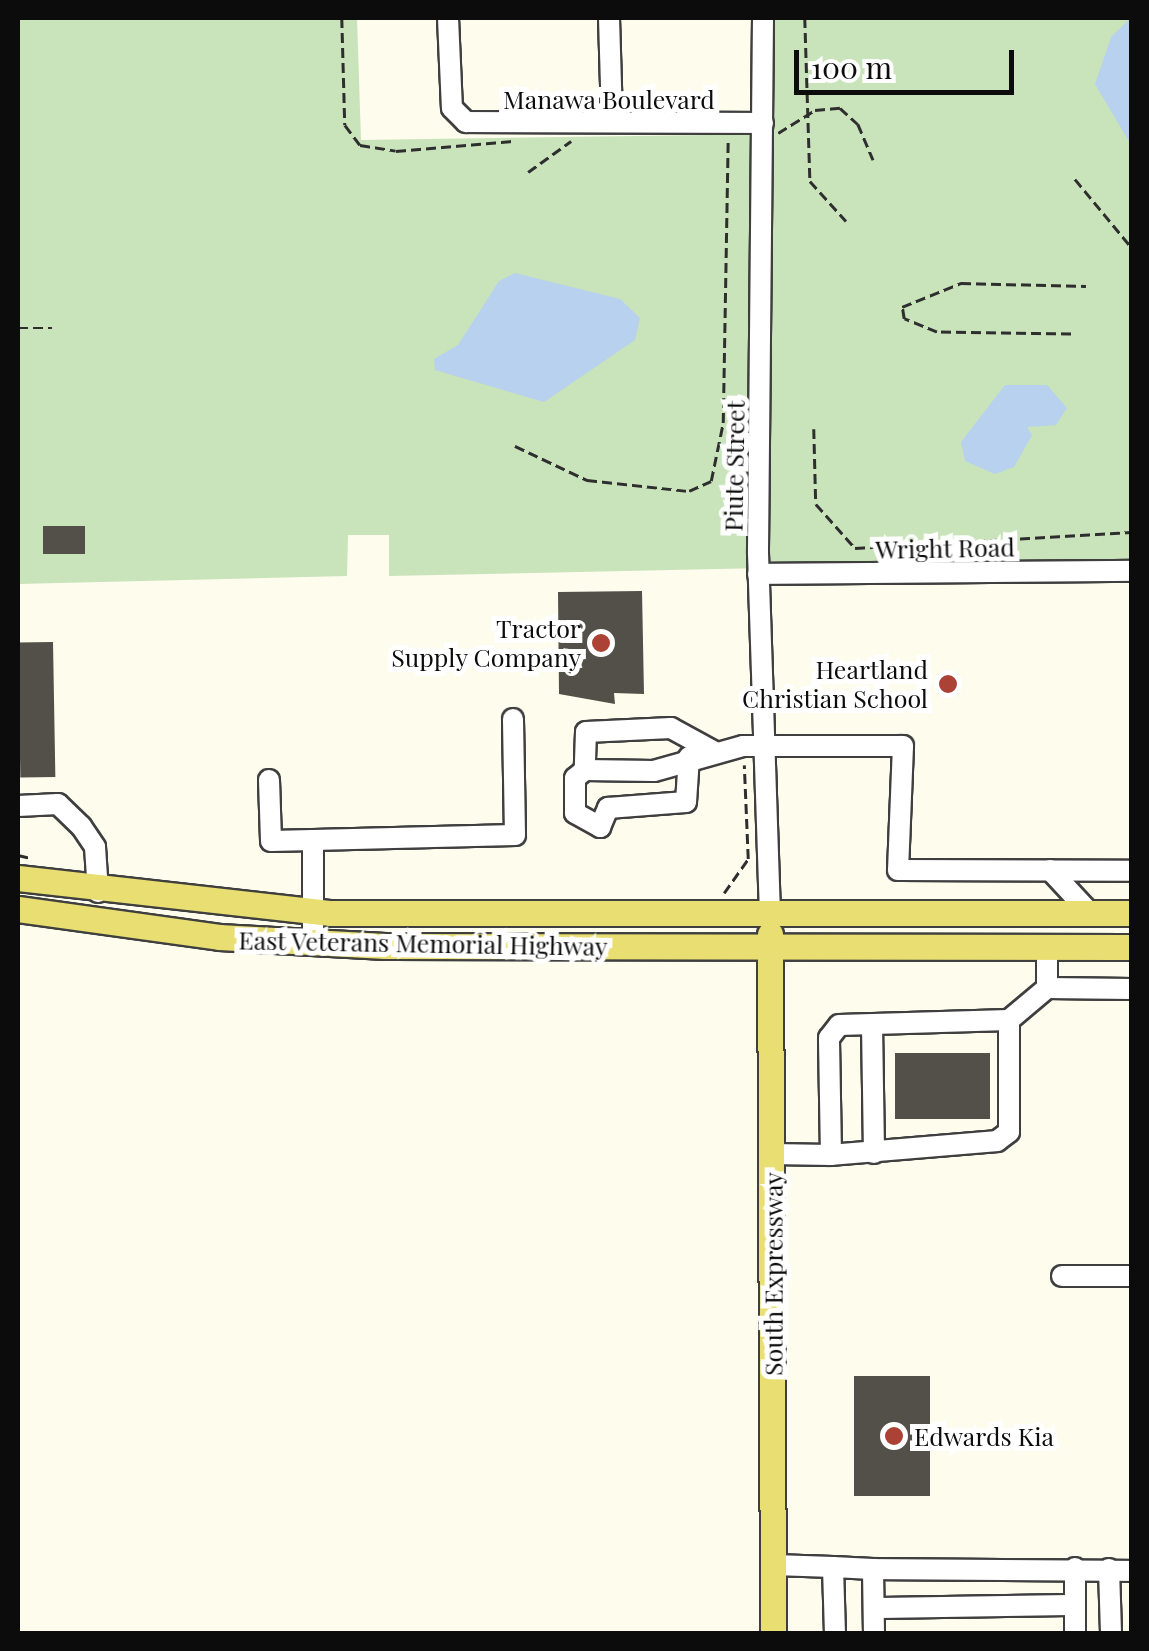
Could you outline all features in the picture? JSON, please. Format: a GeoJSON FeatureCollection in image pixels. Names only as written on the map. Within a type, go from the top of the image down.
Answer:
{"type":"FeatureCollection","features":[{"type":"Feature","properties":{"kind":"main road","name":"East Veterans Memorial Highway"},"geometry":{"type":"LineString","coordinates":[[18,878],[98,892],[314,912],[1132,913]]}},
{"type":"Feature","properties":{"kind":"main road","name":"East Veterans Memorial Highway"},"geometry":{"type":"LineString","coordinates":[[18,910],[313,944],[1132,947]]}},
{"type":"Feature","properties":{"kind":"main road","name":"South Expressway"},"geometry":{"type":"LineString","coordinates":[[770,915],[774,1634]]}},
{"type":"Feature","properties":{"kind":"street","name":"Manawa Boulevard"},"geometry":{"type":"LineString","coordinates":[[448,18],[456,116],[480,124],[764,124]]}},
{"type":"Feature","properties":{"kind":"street"},"geometry":{"type":"LineString","coordinates":[[609,18],[612,121]]}},
{"type":"Feature","properties":{"kind":"street","name":"Piute Street"},"geometry":{"type":"LineString","coordinates":[[763,18],[758,574],[770,915]]}},
{"type":"Feature","properties":{"kind":"street","name":"Wright Road"},"geometry":{"type":"LineString","coordinates":[[758,574],[1132,571]]}},
{"type":"Feature","properties":{"kind":"street"},"geometry":{"type":"LineString","coordinates":[[269,780],[271,841],[515,835],[513,720]]}},
{"type":"Feature","properties":{"kind":"street"},"geometry":{"type":"LineString","coordinates":[[584,770],[586,732],[672,728],[713,751]]}},
{"type":"Feature","properties":{"kind":"street"},"geometry":{"type":"LineString","coordinates":[[689,757],[686,802],[608,808],[600,827],[575,813],[575,778],[584,770],[654,771],[689,757],[713,751],[763,746],[903,746],[898,870],[1132,871]]}},
{"type":"Feature","properties":{"kind":"street"},"geometry":{"type":"LineString","coordinates":[[18,806],[58,804],[81,826],[95,846],[98,892]]}},
{"type":"Feature","properties":{"kind":"street"},"geometry":{"type":"LineString","coordinates":[[313,840],[313,944]]}},
{"type":"Feature","properties":{"kind":"street"},"geometry":{"type":"LineString","coordinates":[[1050,870],[1090,914]]}},
{"type":"Feature","properties":{"kind":"street"},"geometry":{"type":"LineString","coordinates":[[1047,947],[1048,988]]}},
{"type":"Feature","properties":{"kind":"street"},"geometry":{"type":"LineString","coordinates":[[832,1154],[829,1038],[839,1026],[1009,1020],[1048,988],[1132,989]]}},
{"type":"Feature","properties":{"kind":"street"},"geometry":{"type":"LineString","coordinates":[[772,1154],[874,1153],[997,1142],[1009,1132],[1009,1020]]}},
{"type":"Feature","properties":{"kind":"street"},"geometry":{"type":"LineString","coordinates":[[872,1024],[874,1153]]}},
{"type":"Feature","properties":{"kind":"street"},"geometry":{"type":"LineString","coordinates":[[1062,1276],[1132,1276]]}},
{"type":"Feature","properties":{"kind":"street"},"geometry":{"type":"LineString","coordinates":[[774,1564],[873,1570],[1132,1571]]}},
{"type":"Feature","properties":{"kind":"street"},"geometry":{"type":"LineString","coordinates":[[834,1567],[836,1634]]}},
{"type":"Feature","properties":{"kind":"street"},"geometry":{"type":"LineString","coordinates":[[1075,1568],[1075,1634]]}},
{"type":"Feature","properties":{"kind":"street"},"geometry":{"type":"LineString","coordinates":[[873,1570],[874,1634]]}},
{"type":"Feature","properties":{"kind":"street"},"geometry":{"type":"LineString","coordinates":[[1110,1570],[1110,1634]]}},
{"type":"Feature","properties":{"kind":"street"},"geometry":{"type":"LineString","coordinates":[[874,1608],[1075,1605]]}},
{"type":"Feature","properties":{"kind":"path"},"geometry":{"type":"LineString","coordinates":[[342,18],[345,126],[360,145],[396,151],[524,140]]}},
{"type":"Feature","properties":{"kind":"path"},"geometry":{"type":"LineString","coordinates":[[804,18],[806,116],[813,189],[846,221]]}},
{"type":"Feature","properties":{"kind":"path"},"geometry":{"type":"LineString","coordinates":[[806,116],[848,112],[873,160]]}},
{"type":"Feature","properties":{"kind":"path"},"geometry":{"type":"LineString","coordinates":[[528,172],[573,141],[556,140]]}},
{"type":"Feature","properties":{"kind":"path"},"geometry":{"type":"LineString","coordinates":[[515,446],[586,480],[689,491],[711,481],[723,423],[728,142]]}},
{"type":"Feature","properties":{"kind":"path"},"geometry":{"type":"LineString","coordinates":[[1075,179],[1132,248]]}},
{"type":"Feature","properties":{"kind":"path"},"geometry":{"type":"LineString","coordinates":[[1072,334],[936,332],[904,319],[902,307],[961,283],[1086,286]]}},
{"type":"Feature","properties":{"kind":"path"},"geometry":{"type":"LineString","coordinates":[[18,328],[52,328]]}},
{"type":"Feature","properties":{"kind":"path"},"geometry":{"type":"LineString","coordinates":[[814,429],[816,504],[855,548],[1132,532]]}},
{"type":"Feature","properties":{"kind":"green space"},"geometry":{"type":"Polygon","coordinates":[[[18,18],[357,18],[361,140],[773,134],[775,18],[1131,18],[1131,560],[389,576],[389,535],[348,535],[347,576],[18,584],[18,18]]]}},
{"type":"Feature","properties":{"kind":"water"},"geometry":{"type":"Polygon","coordinates":[[[1132,18],[1131,145],[1095,84],[1111,37],[1132,18]]]}},
{"type":"Feature","properties":{"kind":"water"},"geometry":{"type":"Polygon","coordinates":[[[515,273],[620,299],[640,318],[635,340],[544,402],[435,370],[434,359],[458,345],[499,281],[515,273]]]}},
{"type":"Feature","properties":{"kind":"water"},"geometry":{"type":"Polygon","coordinates":[[[1005,385],[1047,385],[1067,408],[1056,425],[1027,427],[1032,435],[1014,467],[995,474],[965,461],[961,442],[1005,385]]]}},
{"type":"Feature","properties":{"kind":"building"},"geometry":{"type":"Polygon","coordinates":[[[43,526],[85,526],[85,554],[43,554],[43,526]]]}},
{"type":"Feature","properties":{"kind":"building","name":"Tractor Supply Company"},"geometry":{"type":"Polygon","coordinates":[[[642,591],[644,694],[614,693],[615,704],[559,694],[558,592],[642,591]]]}},
{"type":"Feature","properties":{"kind":"building"},"geometry":{"type":"Polygon","coordinates":[[[53,642],[55,777],[20,778],[18,643],[53,642]]]}},
{"type":"Feature","properties":{"kind":"building"},"geometry":{"type":"Polygon","coordinates":[[[895,1053],[990,1053],[990,1119],[895,1119],[895,1053]]]}},
{"type":"Feature","properties":{"kind":"building","name":"Edwards Kia"},"geometry":{"type":"Polygon","coordinates":[[[854,1376],[930,1376],[930,1496],[854,1496],[854,1376]]]}},
{"type":"Feature","properties":{"kind":"place","name":"Tractor Supply Company"},"geometry":{"type":"Point","coordinates":[601,643]}},
{"type":"Feature","properties":{"kind":"place","name":"Heartland Christian School"},"geometry":{"type":"Point","coordinates":[948,684]}},
{"type":"Feature","properties":{"kind":"place","name":"Edwards Kia"},"geometry":{"type":"Point","coordinates":[894,1436]}}]}
